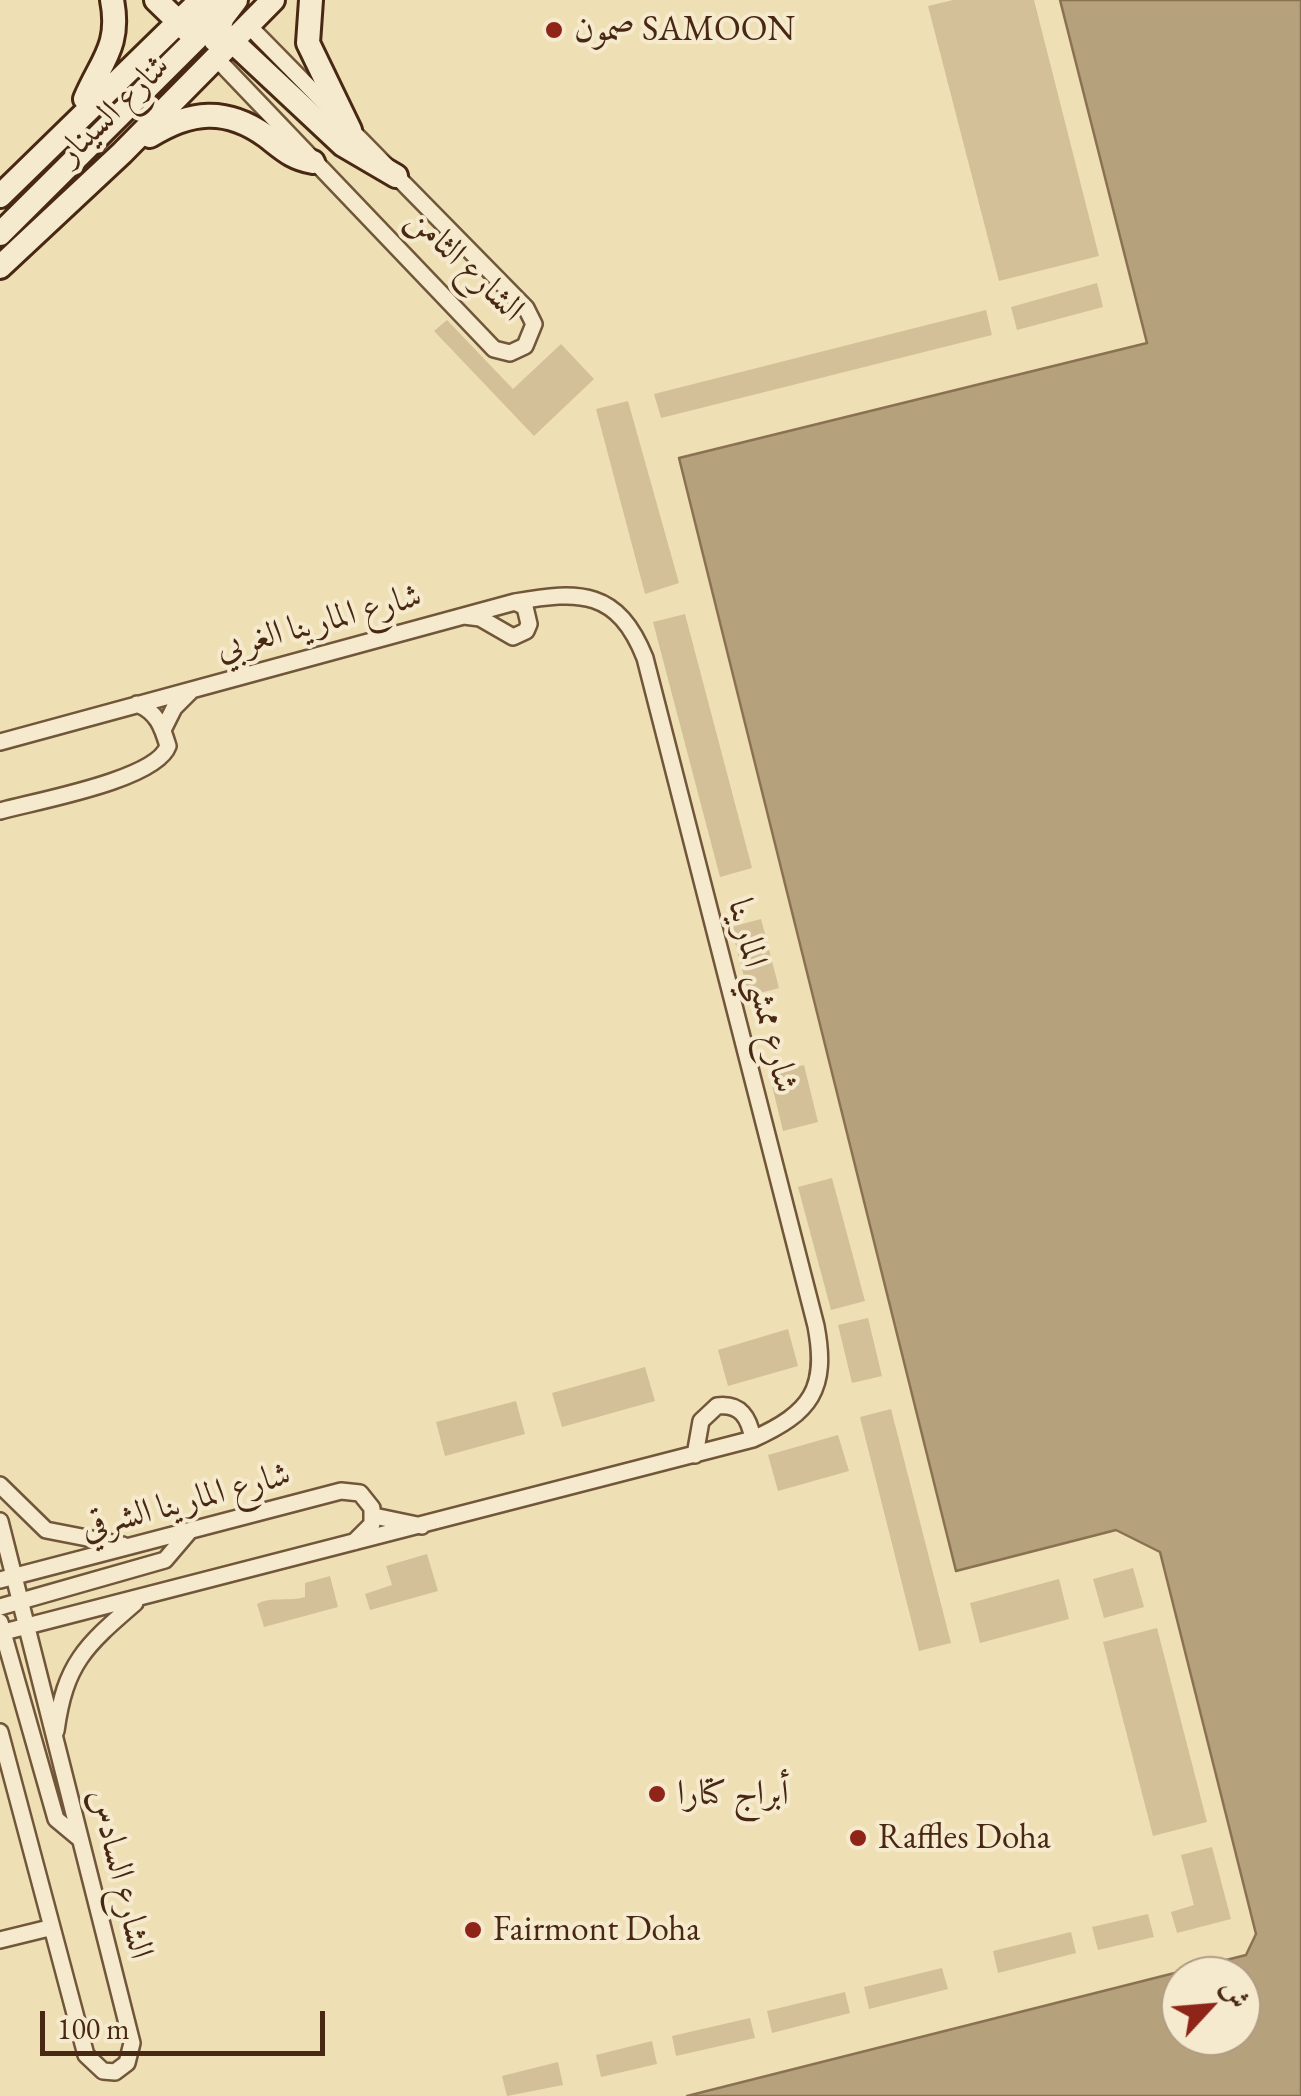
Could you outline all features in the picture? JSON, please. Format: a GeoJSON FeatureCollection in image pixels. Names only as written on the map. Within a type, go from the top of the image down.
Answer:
{"type":"FeatureCollection","features":[{"type":"Feature","properties":{"kind":"street"},"geometry":{"type":"LineString","coordinates":[[81,116],[113,39],[112,0]]}},
{"type":"Feature","properties":{"kind":"street","name":"الشارع الثامن"},"geometry":{"type":"LineString","coordinates":[[156,0],[213,15],[350,130],[526,308],[534,324],[525,346],[510,353],[494,349],[216,58]]}},
{"type":"Feature","properties":{"kind":"street","name":"شارع السينار"},"geometry":{"type":"LineString","coordinates":[[0,196],[81,116],[213,15],[273,0]]}},
{"type":"Feature","properties":{"kind":"street"},"geometry":{"type":"LineString","coordinates":[[312,0],[308,44],[350,130]]}},
{"type":"Feature","properties":{"kind":"street"},"geometry":{"type":"LineString","coordinates":[[0,234],[213,15],[343,144],[396,176]]}},
{"type":"Feature","properties":{"kind":"street","name":"شارع السينار"},"geometry":{"type":"LineString","coordinates":[[0,267],[216,58],[213,15]]}},
{"type":"Feature","properties":{"kind":"street"},"geometry":{"type":"LineString","coordinates":[[122,153],[171,123],[209,114],[243,123],[294,158],[313,162]]}},
{"type":"Feature","properties":{"kind":"street","name":"شارع المارينا الغربي"},"geometry":{"type":"LineString","coordinates":[[0,742],[515,602],[574,594],[619,612]]}},
{"type":"Feature","properties":{"kind":"street","name":"شارع المارينا الغربي"},"geometry":{"type":"LineString","coordinates":[[462,615],[480,618],[513,637],[526,631],[530,624],[524,607],[515,602]]}},
{"type":"Feature","properties":{"kind":"street","name":"شارع ممشي المارينا"},"geometry":{"type":"LineString","coordinates":[[619,612],[634,631],[645,658],[816,1326],[821,1371],[810,1401]]}},
{"type":"Feature","properties":{"kind":"street","name":"شارع المارينا الغربي"},"geometry":{"type":"LineString","coordinates":[[0,812],[148,768],[165,754],[163,730],[174,708],[192,689]]}},
{"type":"Feature","properties":{"kind":"street"},"geometry":{"type":"LineString","coordinates":[[138,704],[156,715],[163,730]]}},
{"type":"Feature","properties":{"kind":"street","name":"شارع المارينا الشرقي"},"geometry":{"type":"LineString","coordinates":[[1,1629],[28,1628],[140,1600],[754,1439],[780,1427],[810,1401]]}},
{"type":"Feature","properties":{"kind":"street"},"geometry":{"type":"LineString","coordinates":[[695,1455],[701,1421],[717,1406],[733,1406],[744,1413],[754,1439]]}},
{"type":"Feature","properties":{"kind":"street"},"geometry":{"type":"LineString","coordinates":[[0,1485],[46,1530],[132,1547]]}},
{"type":"Feature","properties":{"kind":"street","name":"شارع المارينا الشرقي"},"geometry":{"type":"LineString","coordinates":[[8,1578],[341,1491],[364,1496],[374,1516],[426,1526]]}},
{"type":"Feature","properties":{"kind":"street"},"geometry":{"type":"LineString","coordinates":[[351,1545],[367,1531],[374,1516]]}},
{"type":"Feature","properties":{"kind":"street","name":"الشارع السادس"},"geometry":{"type":"LineString","coordinates":[[0,1521],[8,1578],[20,1599],[28,1628],[132,2043],[131,2056],[122,2068],[104,2071],[86,2054],[4,1761],[0,1732]]}},
{"type":"Feature","properties":{"kind":"street"},"geometry":{"type":"LineString","coordinates":[[0,1606],[164,1560],[188,1532]]}},
{"type":"Feature","properties":{"kind":"street"},"geometry":{"type":"LineString","coordinates":[[0,1606],[8,1578]]}},
{"type":"Feature","properties":{"kind":"street"},"geometry":{"type":"LineString","coordinates":[[55,1740],[64,1686],[76,1660],[140,1600]]}},
{"type":"Feature","properties":{"kind":"street"},"geometry":{"type":"LineString","coordinates":[[0,1606],[28,1628]]}},
{"type":"Feature","properties":{"kind":"street"},"geometry":{"type":"LineString","coordinates":[[1,1629],[56,1820],[80,1839]]}},
{"type":"Feature","properties":{"kind":"street"},"geometry":{"type":"LineString","coordinates":[[0,1940],[49,1928]]}},
{"type":"Feature","properties":{"kind":"shaded area"},"geometry":{"type":"Polygon","coordinates":[[[953,0],[1034,0],[1099,256],[999,281],[928,6],[953,0]]]}},
{"type":"Feature","properties":{"kind":"shaded area"},"geometry":{"type":"Polygon","coordinates":[[[1060,0],[1301,0],[1301,2096],[687,2096],[1161,1976],[1161,2056],[1261,2056],[1261,1956],[1242,1956],[1256,1934],[1160,1552],[1116,1530],[956,1571],[679,458],[1147,343],[1060,0]]]}},
{"type":"Feature","properties":{"kind":"shaded area"},"geometry":{"type":"Polygon","coordinates":[[[1097,283],[1103,307],[1017,330],[1011,307],[1097,283]]]}},
{"type":"Feature","properties":{"kind":"shaded area"},"geometry":{"type":"Polygon","coordinates":[[[986,310],[992,335],[661,418],[654,394],[986,310]]]}},
{"type":"Feature","properties":{"kind":"shaded area"},"geometry":{"type":"Polygon","coordinates":[[[447,320],[513,389],[561,344],[594,379],[534,436],[434,331],[447,320]]]}},
{"type":"Feature","properties":{"kind":"shaded area"},"geometry":{"type":"Polygon","coordinates":[[[628,401],[679,583],[645,594],[596,409],[628,401]]]}},
{"type":"Feature","properties":{"kind":"shaded area"},"geometry":{"type":"Polygon","coordinates":[[[685,614],[752,868],[720,877],[653,622],[685,614]]]}},
{"type":"Feature","properties":{"kind":"shaded area"},"geometry":{"type":"Polygon","coordinates":[[[761,919],[779,988],[749,996],[731,927],[761,919]]]}},
{"type":"Feature","properties":{"kind":"shaded area"},"geometry":{"type":"Polygon","coordinates":[[[804,1065],[818,1122],[783,1131],[769,1073],[804,1065]]]}},
{"type":"Feature","properties":{"kind":"shaded area"},"geometry":{"type":"Polygon","coordinates":[[[832,1178],[865,1301],[831,1310],[798,1187],[832,1178]]]}},
{"type":"Feature","properties":{"kind":"shaded area"},"geometry":{"type":"Polygon","coordinates":[[[868,1318],[882,1376],[852,1383],[838,1325],[868,1318]]]}},
{"type":"Feature","properties":{"kind":"shaded area"},"geometry":{"type":"Polygon","coordinates":[[[788,1329],[798,1366],[728,1386],[718,1350],[788,1329]]]}},
{"type":"Feature","properties":{"kind":"shaded area"},"geometry":{"type":"Polygon","coordinates":[[[645,1367],[655,1401],[562,1427],[552,1393],[645,1367]]]}},
{"type":"Feature","properties":{"kind":"shaded area"},"geometry":{"type":"Polygon","coordinates":[[[516,1401],[525,1434],[445,1456],[436,1422],[516,1401]]]}},
{"type":"Feature","properties":{"kind":"shaded area"},"geometry":{"type":"Polygon","coordinates":[[[891,1409],[951,1643],[919,1651],[860,1417],[891,1409]]]}},
{"type":"Feature","properties":{"kind":"shaded area"},"geometry":{"type":"Polygon","coordinates":[[[838,1435],[849,1471],[778,1491],[768,1455],[838,1435]]]}},
{"type":"Feature","properties":{"kind":"shaded area"},"geometry":{"type":"Polygon","coordinates":[[[427,1554],[438,1591],[370,1610],[365,1594],[392,1585],[386,1566],[427,1554]]]}},
{"type":"Feature","properties":{"kind":"shaded area"},"geometry":{"type":"Polygon","coordinates":[[[1133,1568],[1144,1607],[1104,1618],[1093,1579],[1133,1568]]]}},
{"type":"Feature","properties":{"kind":"shaded area"},"geometry":{"type":"Polygon","coordinates":[[[330,1576],[338,1607],[264,1627],[257,1604],[305,1597],[305,1583],[330,1576]]]}},
{"type":"Feature","properties":{"kind":"shaded area"},"geometry":{"type":"Polygon","coordinates":[[[1059,1579],[1069,1619],[980,1643],[970,1603],[1059,1579]]]}},
{"type":"Feature","properties":{"kind":"shaded area"},"geometry":{"type":"Polygon","coordinates":[[[1157,1628],[1207,1822],[1153,1836],[1103,1642],[1157,1628]]]}},
{"type":"Feature","properties":{"kind":"shaded area"},"geometry":{"type":"Polygon","coordinates":[[[1212,1847],[1231,1919],[1177,1933],[1171,1912],[1194,1905],[1181,1855],[1212,1847]]]}},
{"type":"Feature","properties":{"kind":"shaded area"},"geometry":{"type":"Polygon","coordinates":[[[1148,1914],[1154,1937],[1098,1950],[1092,1927],[1148,1914]]]}},
{"type":"Feature","properties":{"kind":"shaded area"},"geometry":{"type":"Polygon","coordinates":[[[1071,1932],[1076,1953],[998,1973],[993,1951],[1071,1932]]]}},
{"type":"Feature","properties":{"kind":"shaded area"},"geometry":{"type":"Polygon","coordinates":[[[942,1968],[948,1989],[869,2009],[864,1987],[942,1968]]]}},
{"type":"Feature","properties":{"kind":"shaded area"},"geometry":{"type":"Polygon","coordinates":[[[845,1992],[850,2013],[772,2033],[767,2011],[845,1992]]]}},
{"type":"Feature","properties":{"kind":"shaded area"},"geometry":{"type":"Polygon","coordinates":[[[750,2018],[755,2038],[676,2056],[672,2036],[750,2018]]]}},
{"type":"Feature","properties":{"kind":"shaded area"},"geometry":{"type":"Polygon","coordinates":[[[652,2041],[657,2064],[601,2077],[596,2055],[652,2041]]]}},
{"type":"Feature","properties":{"kind":"shaded area"},"geometry":{"type":"Polygon","coordinates":[[[558,2062],[563,2085],[507,2096],[502,2076],[558,2062]]]}},
{"type":"Feature","properties":{"kind":"place","name":"صمون SAMOON"},"geometry":{"type":"Point","coordinates":[554,30]}},
{"type":"Feature","properties":{"kind":"place","name":"أبراج كتارا"},"geometry":{"type":"Point","coordinates":[657,1794]}},
{"type":"Feature","properties":{"kind":"place","name":"Raffles Doha"},"geometry":{"type":"Point","coordinates":[858,1838]}},
{"type":"Feature","properties":{"kind":"place","name":"Fairmont Doha"},"geometry":{"type":"Point","coordinates":[473,1930]}}]}
